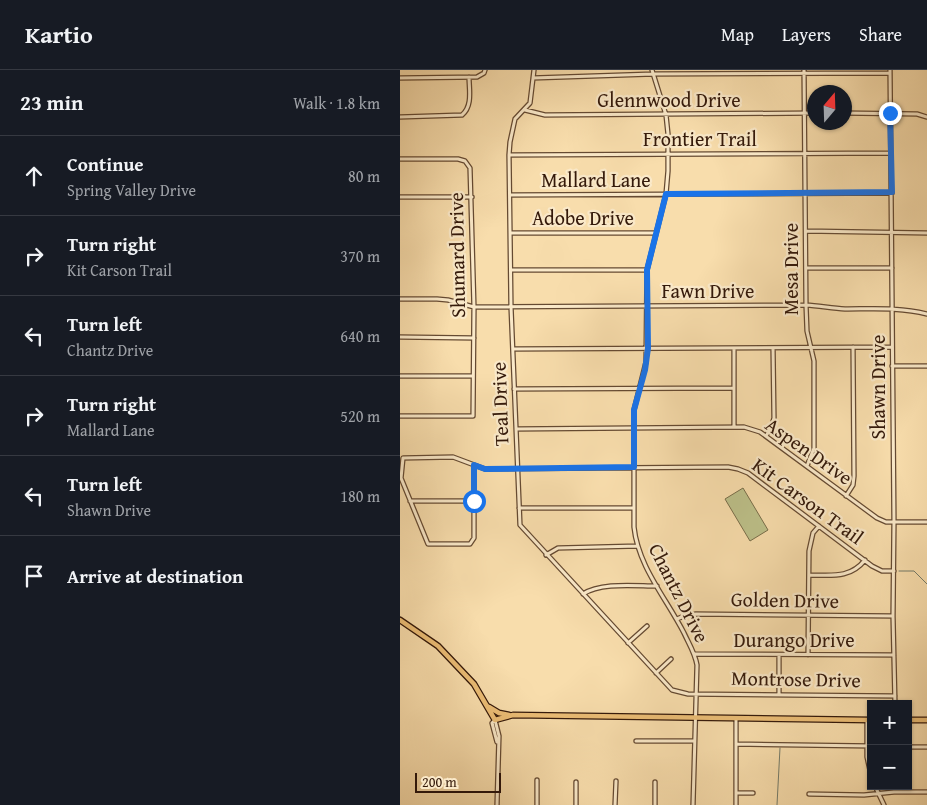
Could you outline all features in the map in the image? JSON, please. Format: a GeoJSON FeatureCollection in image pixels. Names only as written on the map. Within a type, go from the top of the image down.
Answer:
{"type":"FeatureCollection","features":[{"type":"Feature","properties":{"kind":"main road"},"geometry":{"type":"LineString","coordinates":[[400,620],[438,646],[474,684],[495,720],[513,715]]}},
{"type":"Feature","properties":{"kind":"main road"},"geometry":{"type":"LineString","coordinates":[[487,705],[499,713],[513,715],[867,720]]}},
{"type":"Feature","properties":{"kind":"main road"},"geometry":{"type":"LineString","coordinates":[[912,720],[927,720]]}},
{"type":"Feature","properties":{"kind":"street"},"geometry":{"type":"LineString","coordinates":[[400,78],[469,78],[480,76],[485,70]]}},
{"type":"Feature","properties":{"kind":"street","name":"Teal Drive"},"geometry":{"type":"LineString","coordinates":[[534,70],[530,103],[515,120],[509,155],[511,307],[520,525],[672,690],[688,694],[696,693]]}},
{"type":"Feature","properties":{"kind":"street"},"geometry":{"type":"LineString","coordinates":[[533,78],[653,72],[890,72]]}},
{"type":"Feature","properties":{"kind":"street","name":"Chantz Drive"},"geometry":{"type":"LineString","coordinates":[[653,72],[666,115],[668,154],[666,194],[647,270],[648,348],[645,370],[634,410],[634,527],[643,562],[677,619],[695,654],[697,665],[694,805]]}},
{"type":"Feature","properties":{"kind":"street","name":"Mesa Drive"},"geometry":{"type":"LineString","coordinates":[[804,72],[806,306],[807,331],[814,361],[814,448],[807,466]]}},
{"type":"Feature","properties":{"kind":"street","name":"Shawn Drive"},"geometry":{"type":"LineString","coordinates":[[890,72],[895,700]]}},
{"type":"Feature","properties":{"kind":"street"},"geometry":{"type":"LineString","coordinates":[[400,117],[462,115],[466,112],[469,102],[469,78]]}},
{"type":"Feature","properties":{"kind":"street","name":"Glennwood Drive"},"geometry":{"type":"LineString","coordinates":[[525,110],[545,115],[804,114]]}},
{"type":"Feature","properties":{"kind":"street"},"geometry":{"type":"LineString","coordinates":[[852,113],[917,114],[927,117]]}},
{"type":"Feature","properties":{"kind":"street","name":"Frontier Trail"},"geometry":{"type":"LineString","coordinates":[[509,155],[891,153]]}},
{"type":"Feature","properties":{"kind":"street","name":"Shumard Drive"},"geometry":{"type":"LineString","coordinates":[[400,159],[458,159],[466,161],[470,168],[474,307],[473,416],[400,416]]}},
{"type":"Feature","properties":{"kind":"street","name":"Mallard Lane"},"geometry":{"type":"LineString","coordinates":[[510,195],[892,192]]}},
{"type":"Feature","properties":{"kind":"street"},"geometry":{"type":"LineString","coordinates":[[400,197],[472,197]]}},
{"type":"Feature","properties":{"kind":"street"},"geometry":{"type":"LineString","coordinates":[[806,231],[927,233]]}},
{"type":"Feature","properties":{"kind":"street","name":"Adobe Drive"},"geometry":{"type":"LineString","coordinates":[[510,233],[656,233]]}},
{"type":"Feature","properties":{"kind":"street"},"geometry":{"type":"LineString","coordinates":[[806,268],[892,268]]}},
{"type":"Feature","properties":{"kind":"street"},"geometry":{"type":"LineString","coordinates":[[511,270],[647,270]]}},
{"type":"Feature","properties":{"kind":"street","name":"Fawn Drive"},"geometry":{"type":"LineString","coordinates":[[400,299],[443,299],[474,307],[806,306],[845,309],[892,308],[927,314]]}},
{"type":"Feature","properties":{"kind":"street"},"geometry":{"type":"LineString","coordinates":[[400,337],[474,338]]}},
{"type":"Feature","properties":{"kind":"street"},"geometry":{"type":"LineString","coordinates":[[846,496],[853,485],[854,476],[853,347]]}},
{"type":"Feature","properties":{"kind":"street"},"geometry":{"type":"LineString","coordinates":[[513,349],[892,347]]}},
{"type":"Feature","properties":{"kind":"street"},"geometry":{"type":"LineString","coordinates":[[734,348],[734,426]]}},
{"type":"Feature","properties":{"kind":"street"},"geometry":{"type":"LineString","coordinates":[[766,436],[774,418],[773,348]]}},
{"type":"Feature","properties":{"kind":"street"},"geometry":{"type":"LineString","coordinates":[[892,366],[927,366]]}},
{"type":"Feature","properties":{"kind":"street"},"geometry":{"type":"LineString","coordinates":[[400,376],[473,376]]}},
{"type":"Feature","properties":{"kind":"street"},"geometry":{"type":"LineString","coordinates":[[514,389],[734,388]]}},
{"type":"Feature","properties":{"kind":"street","name":"Aspen Drive"},"geometry":{"type":"LineString","coordinates":[[516,429],[734,426],[753,429],[766,436],[876,518],[886,522],[927,522]]}},
{"type":"Feature","properties":{"kind":"street","name":"Kit Carson Trail"},"geometry":{"type":"LineString","coordinates":[[410,501],[402,478],[402,458],[453,457],[485,469],[728,467],[748,473],[882,571],[894,571]]}},
{"type":"Feature","properties":{"kind":"street"},"geometry":{"type":"LineString","coordinates":[[474,465],[474,501],[474,538],[470,544],[428,544],[410,501],[474,501]]}},
{"type":"Feature","properties":{"kind":"street"},"geometry":{"type":"LineString","coordinates":[[518,508],[633,508]]}},
{"type":"Feature","properties":{"kind":"street"},"geometry":{"type":"LineString","coordinates":[[808,655],[810,539],[819,526]]}},
{"type":"Feature","properties":{"kind":"street"},"geometry":{"type":"LineString","coordinates":[[546,555],[558,548],[638,546]]}},
{"type":"Feature","properties":{"kind":"street"},"geometry":{"type":"LineString","coordinates":[[809,575],[840,576],[860,566],[865,560]]}},
{"type":"Feature","properties":{"kind":"street"},"geometry":{"type":"LineString","coordinates":[[583,594],[591,588],[657,586]]}},
{"type":"Feature","properties":{"kind":"street","name":"Golden Drive"},"geometry":{"type":"LineString","coordinates":[[677,619],[696,614],[893,616]]}},
{"type":"Feature","properties":{"kind":"street"},"geometry":{"type":"LineString","coordinates":[[628,644],[647,626]]}},
{"type":"Feature","properties":{"kind":"street","name":"Durango Drive"},"geometry":{"type":"LineString","coordinates":[[695,654],[894,655]]}},
{"type":"Feature","properties":{"kind":"street"},"geometry":{"type":"LineString","coordinates":[[779,655],[779,694]]}},
{"type":"Feature","properties":{"kind":"street"},"geometry":{"type":"LineString","coordinates":[[656,673],[671,659]]}},
{"type":"Feature","properties":{"kind":"street","name":"Montrose Drive"},"geometry":{"type":"LineString","coordinates":[[696,693],[895,696]]}},
{"type":"Feature","properties":{"kind":"street"},"geometry":{"type":"LineString","coordinates":[[736,718],[736,805]]}},
{"type":"Feature","properties":{"kind":"street"},"geometry":{"type":"LineString","coordinates":[[495,720],[492,723],[498,743],[497,805]]}},
{"type":"Feature","properties":{"kind":"street"},"geometry":{"type":"LineString","coordinates":[[636,741],[694,741]]}},
{"type":"Feature","properties":{"kind":"street"},"geometry":{"type":"LineString","coordinates":[[736,744],[867,746]]}},
{"type":"Feature","properties":{"kind":"street"},"geometry":{"type":"LineString","coordinates":[[912,747],[927,747]]}},
{"type":"Feature","properties":{"kind":"street"},"geometry":{"type":"LineString","coordinates":[[537,780],[537,805]]}},
{"type":"Feature","properties":{"kind":"street"},"geometry":{"type":"LineString","coordinates":[[576,782],[576,805]]}},
{"type":"Feature","properties":{"kind":"street"},"geometry":{"type":"LineString","coordinates":[[616,782],[616,805]]}},
{"type":"Feature","properties":{"kind":"street"},"geometry":{"type":"LineString","coordinates":[[655,782],[655,805]]}},
{"type":"Feature","properties":{"kind":"street"},"geometry":{"type":"LineString","coordinates":[[876,790],[884,805]]}},
{"type":"Feature","properties":{"kind":"street"},"geometry":{"type":"LineString","coordinates":[[809,794],[864,795],[894,792],[927,792]]}},
{"type":"Feature","properties":{"kind":"street"},"geometry":{"type":"LineString","coordinates":[[736,793],[753,793]]}},
{"type":"Feature","properties":{"kind":"green space"},"geometry":{"type":"Polygon","coordinates":[[[743,488],[768,530],[750,541],[725,499],[743,488]]]}},
{"type":"Feature","properties":{"kind":"waterway"},"geometry":{"type":"LineString","coordinates":[[899,571],[914,571],[927,584]]}},
{"type":"Feature","properties":{"kind":"waterway"},"geometry":{"type":"LineString","coordinates":[[777,805],[780,748]]}},
{"type":"Feature","properties":{"kind":"route"},"geometry":{"type":"LineString","coordinates":[[474,501],[474,465],[485,469],[634,467],[634,410],[645,370],[648,348],[647,270],[666,194],[892,192],[890,113]]}}]}
